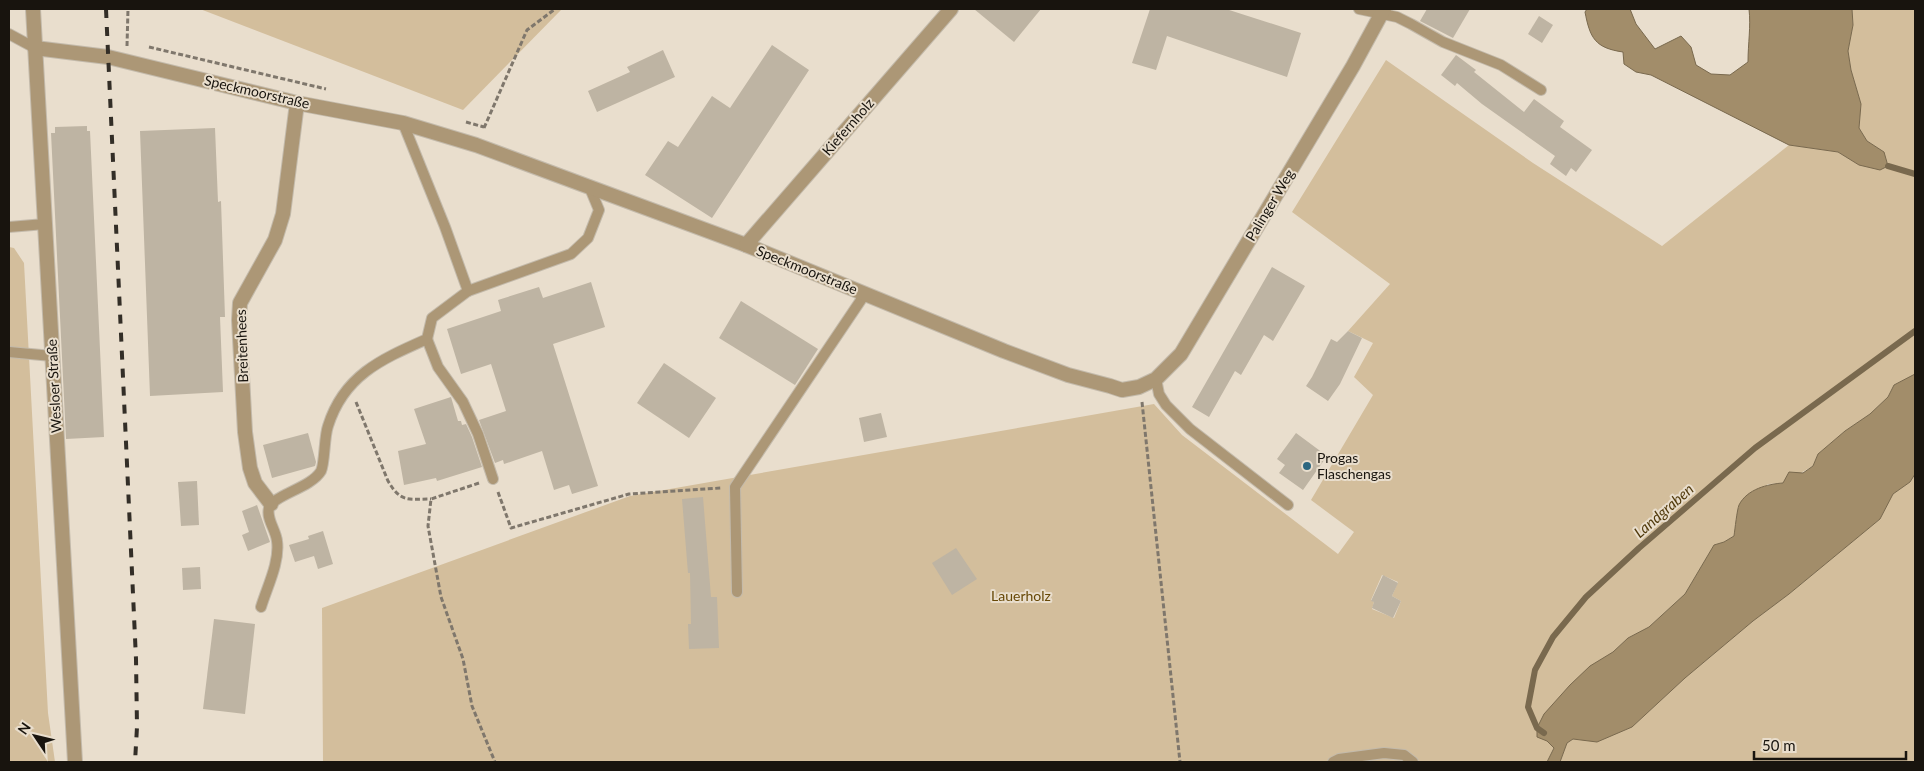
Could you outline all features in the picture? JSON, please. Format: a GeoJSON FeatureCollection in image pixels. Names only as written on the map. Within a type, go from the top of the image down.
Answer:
{"type":"FeatureCollection","features":[{"type":"Feature","properties":{"kind":"street","name":"Wesloer Straße"},"geometry":{"type":"LineString","coordinates":[[33,9],[75,762]]}},
{"type":"Feature","properties":{"kind":"street","name":"Kiefernholz"},"geometry":{"type":"LineString","coordinates":[[746,245],[950,9]]}},
{"type":"Feature","properties":{"kind":"street","name":"Palinger Weg"},"geometry":{"type":"LineString","coordinates":[[1139,387],[1156,379],[1181,354],[1353,66],[1382,12]]}},
{"type":"Feature","properties":{"kind":"street","name":"Speckmoorstraße"},"geometry":{"type":"LineString","coordinates":[[35,48],[108,57],[297,102],[403,123],[476,145],[746,245],[1004,351],[1068,374],[1122,390],[1139,387]]}},
{"type":"Feature","properties":{"kind":"street","name":"Breitenhees"},"geometry":{"type":"LineString","coordinates":[[271,504],[255,483],[250,468],[245,432],[239,320],[243,298],[275,240],[283,214],[297,102]]}},
{"type":"Feature","properties":{"kind":"lane"},"geometry":{"type":"LineString","coordinates":[[1359,9],[1382,12],[1397,17],[1443,42],[1501,65],[1541,90]]}},
{"type":"Feature","properties":{"kind":"lane"},"geometry":{"type":"LineString","coordinates":[[9,34],[35,48]]}},
{"type":"Feature","properties":{"kind":"lane"},"geometry":{"type":"LineString","coordinates":[[403,123],[445,226],[468,291]]}},
{"type":"Feature","properties":{"kind":"lane"},"geometry":{"type":"LineString","coordinates":[[493,479],[478,434],[463,402],[438,367],[427,339],[432,318],[468,291],[571,254],[588,238],[599,210],[589,186]]}},
{"type":"Feature","properties":{"kind":"lane"},"geometry":{"type":"LineString","coordinates":[[9,228],[45,224]]}},
{"type":"Feature","properties":{"kind":"lane"},"geometry":{"type":"LineString","coordinates":[[737,592],[735,488],[865,294]]}},
{"type":"Feature","properties":{"kind":"lane"},"geometry":{"type":"LineString","coordinates":[[261,607],[275,559],[277,540],[268,510],[271,504],[276,499],[313,480],[322,469],[327,427],[337,403],[349,386],[369,368],[427,339]]}},
{"type":"Feature","properties":{"kind":"lane"},"geometry":{"type":"LineString","coordinates":[[9,352],[52,356]]}},
{"type":"Feature","properties":{"kind":"lane"},"geometry":{"type":"LineString","coordinates":[[1156,379],[1159,394],[1166,405],[1190,429],[1288,505]]}},
{"type":"Feature","properties":{"kind":"lane"},"geometry":{"type":"LineString","coordinates":[[1333,762],[1339,759],[1384,753],[1404,755],[1413,762]]}},
{"type":"Feature","properties":{"kind":"path"},"geometry":{"type":"LineString","coordinates":[[127,62],[128,9]]}},
{"type":"Feature","properties":{"kind":"path"},"geometry":{"type":"LineString","coordinates":[[476,145],[528,30],[555,9]]}},
{"type":"Feature","properties":{"kind":"path"},"geometry":{"type":"LineString","coordinates":[[127,42],[137,44]]}},
{"type":"Feature","properties":{"kind":"path"},"geometry":{"type":"LineString","coordinates":[[146,47],[330,90]]}},
{"type":"Feature","properties":{"kind":"path"},"geometry":{"type":"LineString","coordinates":[[465,122],[484,127]]}},
{"type":"Feature","properties":{"kind":"path"},"geometry":{"type":"LineString","coordinates":[[349,386],[388,481],[395,493],[406,499],[431,499],[493,479],[510,528],[629,494],[735,488]]}},
{"type":"Feature","properties":{"kind":"path"},"geometry":{"type":"LineString","coordinates":[[1139,387],[1180,762]]}},
{"type":"Feature","properties":{"kind":"path"},"geometry":{"type":"LineString","coordinates":[[431,499],[428,526],[441,597],[463,659],[472,706],[495,762]]}},
{"type":"Feature","properties":{"kind":"green space"},"geometry":{"type":"Polygon","coordinates":[[[200,9],[562,9],[463,110],[200,9]]]}},
{"type":"Feature","properties":{"kind":"green space","name":"Lauerholz"},"geometry":{"type":"Polygon","coordinates":[[[1852,9],[1915,9],[1915,374],[1894,385],[1888,397],[1870,414],[1845,431],[1818,454],[1813,466],[1783,483],[1768,484],[1739,505],[1734,536],[1714,545],[1685,594],[1649,627],[1628,638],[1613,652],[1547,741],[1554,748],[1547,762],[323,762],[322,608],[630,496],[1154,404],[1182,435],[1338,554],[1354,532],[1311,500],[1373,395],[1354,377],[1373,343],[1348,331],[1390,284],[1292,212],[1386,60],[1533,163],[1662,246],[1789,145],[1838,152],[1859,165],[1884,152],[1867,141],[1859,128],[1861,104],[1851,70],[1848,51],[1853,25],[1852,9]],[[1382,575],[1371,600],[1374,602],[1372,609],[1394,618],[1401,601],[1392,596],[1398,582],[1382,575]]]}},
{"type":"Feature","properties":{"kind":"green space"},"geometry":{"type":"Polygon","coordinates":[[[9,247],[14,248],[24,263],[48,713],[55,762],[9,762],[9,247]]]}},
{"type":"Feature","properties":{"kind":"green space"},"geometry":{"type":"Polygon","coordinates":[[[1915,474],[1915,762],[1560,762],[1567,743],[1573,739],[1584,740],[1614,734],[1632,727],[1685,678],[1880,519],[1893,494],[1910,482],[1915,474]]]}},
{"type":"Feature","properties":{"kind":"shaded area"},"geometry":{"type":"Polygon","coordinates":[[[1587,9],[1630,9],[1636,24],[1655,49],[1681,36],[1691,47],[1696,65],[1711,74],[1730,75],[1748,62],[1749,9],[1852,9],[1853,25],[1848,51],[1851,70],[1861,104],[1859,128],[1867,141],[1884,152],[1888,166],[1880,170],[1859,165],[1838,152],[1789,145],[1651,75],[1636,72],[1624,64],[1623,52],[1606,48],[1595,40],[1589,29],[1585,12],[1587,9]]]}},
{"type":"Feature","properties":{"kind":"shaded area"},"geometry":{"type":"Polygon","coordinates":[[[1915,374],[1915,474],[1910,482],[1893,494],[1880,519],[1685,678],[1632,727],[1597,742],[1573,739],[1567,743],[1560,762],[1547,762],[1554,748],[1547,741],[1537,737],[1537,728],[1544,714],[1590,666],[1613,652],[1628,638],[1649,627],[1685,594],[1714,545],[1734,536],[1738,507],[1747,495],[1758,488],[1783,483],[1789,472],[1803,473],[1813,466],[1818,454],[1845,431],[1870,414],[1888,397],[1894,385],[1915,374]]]}},
{"type":"Feature","properties":{"kind":"building"},"geometry":{"type":"Polygon","coordinates":[[[974,9],[1041,9],[1014,42],[974,9]]]}},
{"type":"Feature","properties":{"kind":"building"},"geometry":{"type":"Polygon","coordinates":[[[1150,9],[1226,9],[1301,33],[1287,77],[1167,36],[1156,70],[1132,63],[1150,9]]]}},
{"type":"Feature","properties":{"kind":"building"},"geometry":{"type":"Polygon","coordinates":[[[1427,9],[1470,9],[1453,38],[1420,21],[1427,9]]]}},
{"type":"Feature","properties":{"kind":"building"},"geometry":{"type":"Polygon","coordinates":[[[1539,16],[1553,25],[1542,43],[1528,34],[1539,16]]]}},
{"type":"Feature","properties":{"kind":"building"},"geometry":{"type":"Polygon","coordinates":[[[772,45],[809,70],[712,218],[645,175],[668,141],[678,147],[712,96],[730,108],[772,45]]]}},
{"type":"Feature","properties":{"kind":"building"},"geometry":{"type":"Polygon","coordinates":[[[663,50],[675,77],[597,112],[588,91],[630,72],[627,67],[663,50]]]}},
{"type":"Feature","properties":{"kind":"building"},"geometry":{"type":"Polygon","coordinates":[[[1456,55],[1524,112],[1534,99],[1564,121],[1560,127],[1592,150],[1576,172],[1571,168],[1566,176],[1550,164],[1555,156],[1482,104],[1457,83],[1455,86],[1441,75],[1456,55]]]}},
{"type":"Feature","properties":{"kind":"building"},"geometry":{"type":"Polygon","coordinates":[[[87,126],[87,131],[90,131],[104,437],[66,439],[51,133],[55,133],[55,127],[87,126]]]}},
{"type":"Feature","properties":{"kind":"building"},"geometry":{"type":"Polygon","coordinates":[[[215,128],[218,202],[221,201],[225,317],[220,317],[223,392],[150,396],[140,131],[215,128]]]}},
{"type":"Feature","properties":{"kind":"building"},"geometry":{"type":"Polygon","coordinates":[[[1272,267],[1305,286],[1273,341],[1264,335],[1241,375],[1235,371],[1209,417],[1192,407],[1272,267]]]}},
{"type":"Feature","properties":{"kind":"building"},"geometry":{"type":"Polygon","coordinates":[[[591,282],[605,327],[553,344],[598,486],[572,494],[569,485],[554,490],[542,451],[504,464],[503,460],[495,463],[479,420],[506,411],[491,364],[461,374],[447,329],[501,311],[498,300],[539,287],[543,298],[591,282]]]}},
{"type":"Feature","properties":{"kind":"building"},"geometry":{"type":"Polygon","coordinates":[[[741,301],[818,349],[795,385],[719,338],[741,301]]]}},
{"type":"Feature","properties":{"kind":"building"},"geometry":{"type":"Polygon","coordinates":[[[1348,331],[1362,338],[1340,384],[1328,401],[1306,386],[1331,339],[1337,342],[1348,331]]]}},
{"type":"Feature","properties":{"kind":"building"},"geometry":{"type":"Polygon","coordinates":[[[664,363],[716,398],[689,438],[637,403],[664,363]]]}},
{"type":"Feature","properties":{"kind":"building"},"geometry":{"type":"Polygon","coordinates":[[[451,397],[458,421],[461,421],[462,425],[466,424],[482,467],[437,481],[436,478],[404,485],[398,451],[426,444],[414,409],[451,397]]]}},
{"type":"Feature","properties":{"kind":"building"},"geometry":{"type":"Polygon","coordinates":[[[881,413],[887,437],[864,442],[859,418],[881,413]]]}},
{"type":"Feature","properties":{"kind":"building"},"geometry":{"type":"Polygon","coordinates":[[[308,433],[316,462],[315,466],[272,478],[263,445],[308,433]]]}},
{"type":"Feature","properties":{"kind":"building"},"geometry":{"type":"Polygon","coordinates":[[[1296,433],[1327,456],[1303,490],[1279,473],[1285,465],[1277,459],[1296,433]]]}},
{"type":"Feature","properties":{"kind":"building"},"geometry":{"type":"Polygon","coordinates":[[[197,481],[199,525],[181,526],[178,482],[197,481]]]}},
{"type":"Feature","properties":{"kind":"building"},"geometry":{"type":"Polygon","coordinates":[[[703,497],[711,597],[717,597],[719,648],[689,649],[688,624],[691,624],[690,573],[688,573],[682,499],[703,497]]]}},
{"type":"Feature","properties":{"kind":"building"},"geometry":{"type":"Polygon","coordinates":[[[257,505],[270,542],[248,551],[242,535],[249,532],[242,511],[257,505]]]}},
{"type":"Feature","properties":{"kind":"building"},"geometry":{"type":"Polygon","coordinates":[[[323,531],[333,564],[318,569],[314,556],[295,562],[289,545],[309,539],[308,536],[323,531]]]}},
{"type":"Feature","properties":{"kind":"building"},"geometry":{"type":"Polygon","coordinates":[[[956,548],[977,579],[952,595],[932,563],[956,548]]]}},
{"type":"Feature","properties":{"kind":"building"},"geometry":{"type":"Polygon","coordinates":[[[200,567],[201,589],[183,590],[182,568],[200,567]]]}},
{"type":"Feature","properties":{"kind":"building"},"geometry":{"type":"Polygon","coordinates":[[[1383,575],[1398,583],[1392,596],[1401,601],[1393,618],[1372,608],[1374,602],[1371,601],[1383,575]]]}},
{"type":"Feature","properties":{"kind":"building"},"geometry":{"type":"Polygon","coordinates":[[[214,619],[255,624],[245,714],[203,709],[214,619]]]}},
{"type":"Feature","properties":{"kind":"waterway"},"geometry":{"type":"LineString","coordinates":[[1888,166],[1915,174]]}},
{"type":"Feature","properties":{"kind":"waterway","name":"Landgraben"},"geometry":{"type":"LineString","coordinates":[[1544,733],[1537,728],[1528,707],[1535,670],[1553,637],[1586,597],[1639,548],[1755,448],[1915,331]]}},
{"type":"Feature","properties":{"kind":"railway"},"geometry":{"type":"LineString","coordinates":[[106,9],[136,659],[137,727],[135,762]]}},
{"type":"Feature","properties":{"kind":"place","name":"Progas Flaschengas"},"geometry":{"type":"Point","coordinates":[1307,466]}}]}
